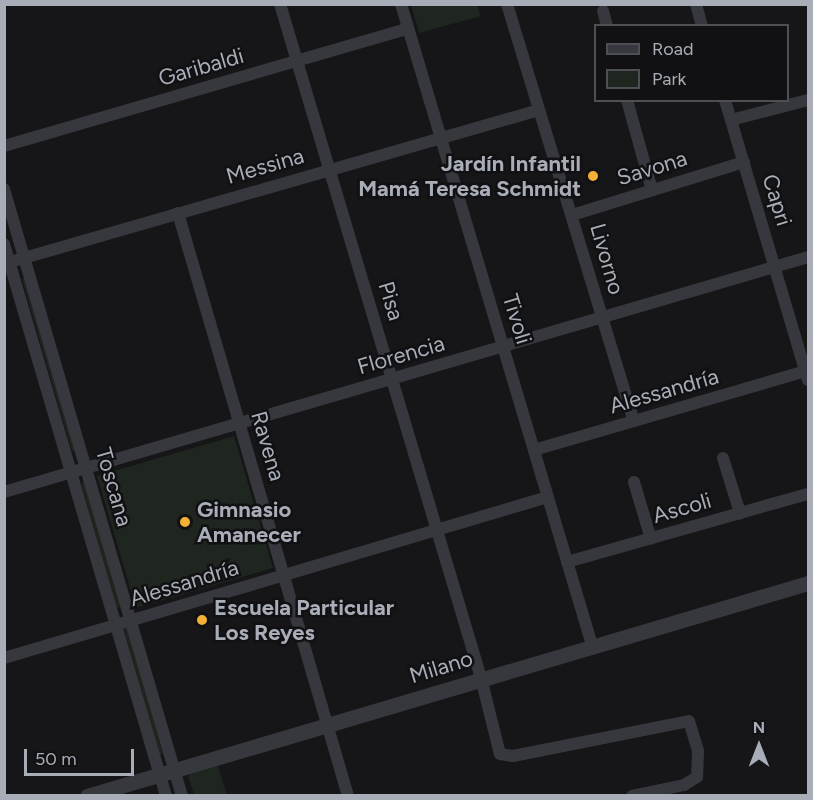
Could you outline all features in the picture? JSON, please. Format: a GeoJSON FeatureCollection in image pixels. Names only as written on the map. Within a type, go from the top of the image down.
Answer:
{"type":"FeatureCollection","features":[{"type":"Feature","properties":{"kind":"street","name":"Pisa"},"geometry":{"type":"LineString","coordinates":[[280,4],[481,678],[500,754],[513,756],[689,721],[698,752],[697,777],[684,785],[632,795]]}},
{"type":"Feature","properties":{"kind":"street","name":"Tivoli"},"geometry":{"type":"LineString","coordinates":[[401,4],[592,645]]}},
{"type":"Feature","properties":{"kind":"street","name":"Livorno"},"geometry":{"type":"LineString","coordinates":[[507,4],[634,421]]}},
{"type":"Feature","properties":{"kind":"street"},"geometry":{"type":"LineString","coordinates":[[696,4],[701,24]]}},
{"type":"Feature","properties":{"kind":"street"},"geometry":{"type":"LineString","coordinates":[[603,11],[606,24]]}},
{"type":"Feature","properties":{"kind":"street","name":"Garibaldi"},"geometry":{"type":"LineString","coordinates":[[4,146],[408,29]]}},
{"type":"Feature","properties":{"kind":"street"},"geometry":{"type":"LineString","coordinates":[[731,120],[808,100]]}},
{"type":"Feature","properties":{"kind":"street"},"geometry":{"type":"LineString","coordinates":[[628,102],[652,190]]}},
{"type":"Feature","properties":{"kind":"street","name":"Capri"},"geometry":{"type":"LineString","coordinates":[[726,102],[807,376]]}},
{"type":"Feature","properties":{"kind":"street","name":"Messina"},"geometry":{"type":"LineString","coordinates":[[7,263],[440,136],[538,110]]}},
{"type":"Feature","properties":{"kind":"street","name":"Savona"},"geometry":{"type":"LineString","coordinates":[[572,215],[744,162]]}},
{"type":"Feature","properties":{"kind":"street","name":"Toscana"},"geometry":{"type":"LineString","coordinates":[[4,189],[131,620],[168,773],[166,795]]}},
{"type":"Feature","properties":{"kind":"street","name":"Ravena"},"geometry":{"type":"LineString","coordinates":[[178,213],[348,795]]}},
{"type":"Feature","properties":{"kind":"street","name":"Toscana"},"geometry":{"type":"LineString","coordinates":[[4,244],[7,263],[116,625],[168,773],[182,795]]}},
{"type":"Feature","properties":{"kind":"street","name":"Florencia"},"geometry":{"type":"LineString","coordinates":[[4,492],[808,257]]}},
{"type":"Feature","properties":{"kind":"street","name":"Alessandría"},"geometry":{"type":"LineString","coordinates":[[534,450],[634,421],[807,376]]}},
{"type":"Feature","properties":{"kind":"street"},"geometry":{"type":"LineString","coordinates":[[723,458],[740,513]]}},
{"type":"Feature","properties":{"kind":"street"},"geometry":{"type":"LineString","coordinates":[[634,482],[651,539]]}},
{"type":"Feature","properties":{"kind":"street","name":"Ascoli"},"geometry":{"type":"LineString","coordinates":[[567,562],[808,494]]}},
{"type":"Feature","properties":{"kind":"street","name":"Alessandría"},"geometry":{"type":"LineString","coordinates":[[4,658],[548,497]]}},
{"type":"Feature","properties":{"kind":"street","name":"Milano"},"geometry":{"type":"LineString","coordinates":[[87,795],[327,726],[592,645],[808,584]]}},
{"type":"Feature","properties":{"kind":"green space"},"geometry":{"type":"Polygon","coordinates":[[[411,5],[477,5],[481,16],[419,33],[411,5]]]}},
{"type":"Feature","properties":{"kind":"green space"},"geometry":{"type":"Polygon","coordinates":[[[25,278],[75,450],[72,451],[22,279],[25,278]]]}},
{"type":"Feature","properties":{"kind":"green space","name":"Gimnasio Amanecer"},"geometry":{"type":"Polygon","coordinates":[[[234,436],[273,568],[136,608],[97,476],[234,436]]]}},
{"type":"Feature","properties":{"kind":"green space"},"geometry":{"type":"Polygon","coordinates":[[[84,482],[120,607],[117,608],[81,483],[84,482]]]}},
{"type":"Feature","properties":{"kind":"green space"},"geometry":{"type":"Polygon","coordinates":[[[124,629],[127,629],[163,754],[160,755],[124,629]]]}},
{"type":"Feature","properties":{"kind":"green space"},"geometry":{"type":"Polygon","coordinates":[[[217,763],[227,795],[194,795],[188,776],[191,771],[217,763]]]}},
{"type":"Feature","properties":{"kind":"place","name":"Jardín Infantil Mamá Teresa Schmidt"},"geometry":{"type":"Point","coordinates":[593,176]}},
{"type":"Feature","properties":{"kind":"place","name":"Gimnasio Amanecer"},"geometry":{"type":"Point","coordinates":[185,522]}},
{"type":"Feature","properties":{"kind":"place","name":"Escuela Particular Los Reyes"},"geometry":{"type":"Point","coordinates":[202,620]}}]}
